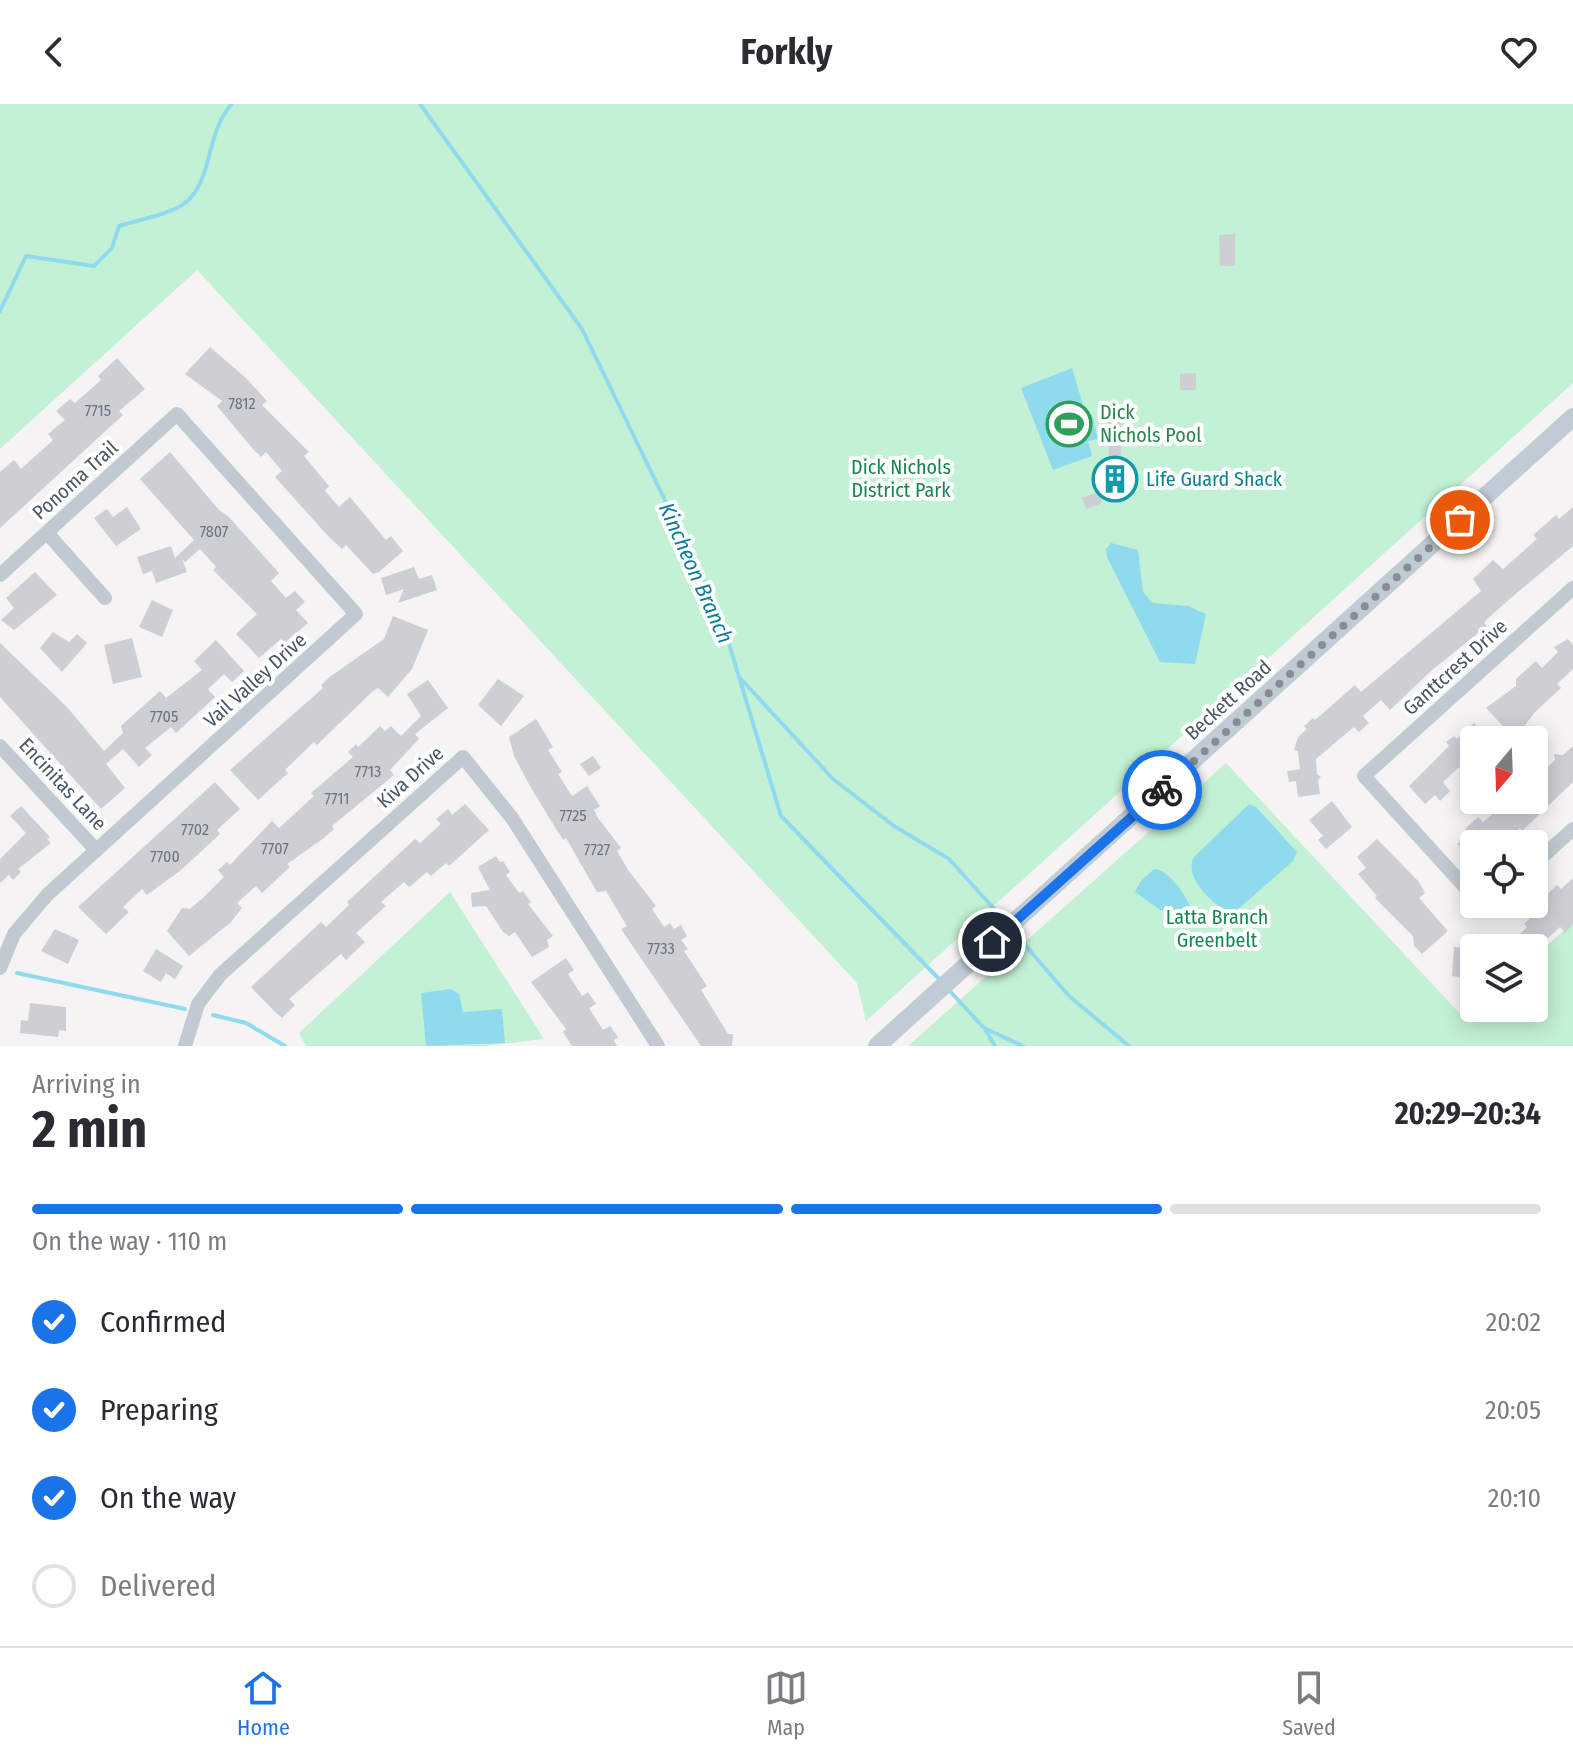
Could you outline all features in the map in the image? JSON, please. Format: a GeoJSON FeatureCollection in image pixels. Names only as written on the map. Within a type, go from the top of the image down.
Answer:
{"type":"FeatureCollection","features":[{"type":"Feature","properties":{"kind":"street","name":"Ponoma Trail"},"geometry":{"type":"LineString","coordinates":[[0,575],[177,414]]}},
{"type":"Feature","properties":{"kind":"street","name":"Vail Valley Drive"},"geometry":{"type":"LineString","coordinates":[[0,968],[14,934],[28,914],[356,614],[177,414]]}},
{"type":"Feature","properties":{"kind":"street","name":"Beckett Road"},"geometry":{"type":"LineString","coordinates":[[877,1046],[1573,417]]}},
{"type":"Feature","properties":{"kind":"street"},"geometry":{"type":"LineString","coordinates":[[47,533],[105,598]]}},
{"type":"Feature","properties":{"kind":"street","name":"Ganttcrest Drive"},"geometry":{"type":"LineString","coordinates":[[1460,882],[1364,776],[1573,588]]}},
{"type":"Feature","properties":{"kind":"street","name":"Encinitas Lane"},"geometry":{"type":"LineString","coordinates":[[0,746],[96,850]]}},
{"type":"Feature","properties":{"kind":"street","name":"Kiva Drive"},"geometry":{"type":"LineString","coordinates":[[185,1046],[198,1004],[220,975],[463,757],[512,818],[658,1046]]}},
{"type":"Feature","properties":{"kind":"street"},"geometry":{"type":"LineString","coordinates":[[1548,851],[1573,829]]}},
{"type":"Feature","properties":{"kind":"green space","name":"Dick Nichols District Park"},"geometry":{"type":"Polygon","coordinates":[[[0,104],[1573,104],[1573,383],[866,1021],[857,983],[197,270],[0,449],[0,104]]]}},
{"type":"Feature","properties":{"kind":"green space","name":"Latta Branch Greenbelt"},"geometry":{"type":"Polygon","coordinates":[[[1226,763],[1460,1014],[1460,1022],[1548,1022],[1548,944],[1573,923],[1573,1046],[908,1046],[1226,763]]]}},
{"type":"Feature","properties":{"kind":"green space"},"geometry":{"type":"Polygon","coordinates":[[[450,892],[544,1039],[485,1046],[306,1046],[299,1033],[450,892]]]}},
{"type":"Feature","properties":{"kind":"water"},"geometry":{"type":"Polygon","coordinates":[[[1072,368],[1086,415],[1092,414],[1098,439],[1088,441],[1092,456],[1053,470],[1021,388],[1072,368]]]}},
{"type":"Feature","properties":{"kind":"water"},"geometry":{"type":"Polygon","coordinates":[[[1111,543],[1138,550],[1143,592],[1153,603],[1188,606],[1206,614],[1195,664],[1160,662],[1107,557],[1106,549],[1111,543]]]}},
{"type":"Feature","properties":{"kind":"water"},"geometry":{"type":"Polygon","coordinates":[[[1249,804],[1256,807],[1297,852],[1293,861],[1235,912],[1227,913],[1200,888],[1192,865],[1194,857],[1249,804]]]}},
{"type":"Feature","properties":{"kind":"water"},"geometry":{"type":"Polygon","coordinates":[[[1154,869],[1165,873],[1181,890],[1191,908],[1187,918],[1173,919],[1135,892],[1140,882],[1154,869]]]}},
{"type":"Feature","properties":{"kind":"water"},"geometry":{"type":"Polygon","coordinates":[[[451,989],[459,994],[463,1012],[502,1009],[505,1043],[426,1046],[421,993],[451,989]]]}},
{"type":"Feature","properties":{"kind":"building"},"geometry":{"type":"Polygon","coordinates":[[[1235,234],[1235,266],[1220,266],[1219,235],[1235,234]]]}},
{"type":"Feature","properties":{"kind":"building"},"geometry":{"type":"Polygon","coordinates":[[[210,347],[247,379],[267,401],[262,405],[309,452],[304,456],[329,486],[325,491],[339,507],[350,497],[386,540],[391,536],[403,551],[379,572],[373,574],[346,545],[342,549],[329,537],[275,477],[282,471],[266,452],[261,457],[217,406],[222,401],[185,374],[210,347]]]}},
{"type":"Feature","properties":{"kind":"building"},"geometry":{"type":"Polygon","coordinates":[[[117,358],[145,389],[119,411],[123,415],[0,528],[0,472],[14,460],[21,469],[53,440],[48,434],[65,420],[56,411],[70,399],[75,403],[101,380],[98,376],[117,358]]]}},
{"type":"Feature","properties":{"kind":"building"},"geometry":{"type":"Polygon","coordinates":[[[1196,373],[1196,390],[1180,390],[1180,374],[1196,373]]]}},
{"type":"Feature","properties":{"kind":"building"},"geometry":{"type":"Polygon","coordinates":[[[1121,417],[1121,498],[1100,497],[1102,503],[1086,509],[1082,498],[1098,492],[1099,496],[1099,477],[1109,477],[1108,418],[1121,417]]]}},
{"type":"Feature","properties":{"kind":"building"},"geometry":{"type":"Polygon","coordinates":[[[170,452],[219,510],[279,573],[271,581],[286,598],[295,591],[305,602],[296,610],[308,623],[285,643],[281,639],[259,658],[236,634],[257,614],[213,570],[216,567],[200,549],[185,562],[182,559],[187,572],[156,583],[152,571],[143,574],[137,557],[171,546],[175,558],[194,540],[140,479],[170,452]]]}},
{"type":"Feature","properties":{"kind":"building"},"geometry":{"type":"Polygon","coordinates":[[[127,507],[141,529],[116,546],[94,518],[107,509],[113,517],[127,507]]]}},
{"type":"Feature","properties":{"kind":"building"},"geometry":{"type":"Polygon","coordinates":[[[1573,507],[1573,546],[1487,619],[1484,623],[1487,626],[1431,671],[1390,710],[1381,700],[1363,716],[1369,723],[1359,732],[1354,727],[1316,759],[1317,774],[1321,777],[1318,780],[1320,794],[1298,797],[1296,781],[1289,782],[1287,771],[1300,769],[1298,751],[1294,750],[1298,737],[1307,729],[1304,726],[1355,685],[1361,692],[1481,591],[1473,579],[1493,560],[1503,569],[1537,539],[1533,535],[1556,515],[1559,519],[1573,507]]]}},
{"type":"Feature","properties":{"kind":"building"},"geometry":{"type":"Polygon","coordinates":[[[414,567],[419,579],[432,575],[437,590],[398,603],[404,589],[386,595],[381,578],[414,567]]]}},
{"type":"Feature","properties":{"kind":"building"},"geometry":{"type":"Polygon","coordinates":[[[35,572],[57,595],[14,630],[1,620],[14,608],[6,598],[35,572]]]}},
{"type":"Feature","properties":{"kind":"building"},"geometry":{"type":"Polygon","coordinates":[[[152,600],[173,610],[162,637],[139,627],[152,600]]]}},
{"type":"Feature","properties":{"kind":"building"},"geometry":{"type":"Polygon","coordinates":[[[393,616],[428,630],[412,669],[388,697],[378,688],[373,691],[317,745],[314,742],[285,770],[288,773],[258,800],[230,770],[323,688],[321,685],[331,676],[384,639],[393,616]]]}},
{"type":"Feature","properties":{"kind":"building"},"geometry":{"type":"Polygon","coordinates":[[[53,632],[69,642],[77,634],[87,643],[62,672],[40,648],[53,632]]]}},
{"type":"Feature","properties":{"kind":"building"},"geometry":{"type":"Polygon","coordinates":[[[132,638],[142,677],[113,684],[104,645],[132,638]]]}},
{"type":"Feature","properties":{"kind":"building"},"geometry":{"type":"Polygon","coordinates":[[[1568,639],[1573,645],[1573,669],[1557,684],[1561,688],[1524,726],[1503,726],[1486,708],[1516,686],[1516,679],[1536,661],[1542,668],[1558,652],[1554,647],[1568,639]]]}},
{"type":"Feature","properties":{"kind":"building"},"geometry":{"type":"Polygon","coordinates":[[[216,640],[244,671],[232,682],[224,674],[208,689],[215,697],[176,733],[171,727],[145,748],[152,755],[139,767],[123,749],[106,764],[125,788],[101,809],[0,697],[0,643],[66,706],[104,751],[123,733],[121,726],[160,691],[166,698],[202,670],[194,661],[216,640]]]}},
{"type":"Feature","properties":{"kind":"building"},"geometry":{"type":"Polygon","coordinates":[[[498,679],[524,696],[501,726],[478,705],[498,679]]]}},
{"type":"Feature","properties":{"kind":"building"},"geometry":{"type":"Polygon","coordinates":[[[428,680],[448,708],[415,734],[419,739],[390,770],[394,775],[332,826],[334,829],[324,838],[287,864],[290,867],[262,893],[256,886],[237,903],[242,908],[231,922],[189,956],[167,931],[182,908],[190,909],[204,897],[224,877],[218,870],[227,862],[230,865],[272,821],[279,828],[314,796],[311,793],[353,757],[348,752],[356,744],[358,747],[380,726],[385,731],[391,726],[401,736],[421,716],[407,694],[428,680]]]}},
{"type":"Feature","properties":{"kind":"building"},"geometry":{"type":"Polygon","coordinates":[[[536,719],[553,747],[548,750],[562,772],[558,774],[572,796],[587,786],[600,806],[594,810],[598,818],[621,848],[617,851],[656,906],[652,909],[664,927],[670,923],[674,929],[681,925],[687,936],[681,940],[688,949],[684,951],[707,986],[701,990],[728,1034],[733,1034],[732,1046],[701,1046],[621,929],[627,926],[606,891],[597,892],[566,838],[563,840],[531,788],[514,756],[509,737],[536,719]]]}},
{"type":"Feature","properties":{"kind":"building"},"geometry":{"type":"Polygon","coordinates":[[[1454,736],[1457,739],[1460,736],[1460,768],[1443,782],[1450,791],[1440,801],[1435,795],[1425,804],[1409,786],[1449,746],[1446,742],[1454,736]]]}},
{"type":"Feature","properties":{"kind":"building"},"geometry":{"type":"Polygon","coordinates":[[[1573,746],[1573,782],[1548,806],[1548,767],[1555,760],[1554,754],[1563,755],[1573,746]]]}},
{"type":"Feature","properties":{"kind":"building"},"geometry":{"type":"Polygon","coordinates":[[[593,756],[601,768],[589,776],[580,764],[593,756]]]}},
{"type":"Feature","properties":{"kind":"building"},"geometry":{"type":"Polygon","coordinates":[[[215,782],[240,809],[217,830],[220,834],[181,870],[147,895],[142,889],[123,907],[129,912],[106,934],[78,907],[215,782]]]}},
{"type":"Feature","properties":{"kind":"building"},"geometry":{"type":"Polygon","coordinates":[[[1332,801],[1352,827],[1326,849],[1318,840],[1323,836],[1309,820],[1332,801]]]}},
{"type":"Feature","properties":{"kind":"building"},"geometry":{"type":"Polygon","coordinates":[[[465,804],[489,830],[449,866],[446,863],[431,876],[427,872],[409,887],[404,882],[381,902],[386,906],[356,933],[365,942],[346,960],[341,954],[289,999],[295,1005],[282,1018],[275,1012],[251,987],[321,922],[326,927],[349,905],[347,902],[415,839],[420,843],[441,824],[436,819],[448,809],[452,815],[465,804]]]}},
{"type":"Feature","properties":{"kind":"building"},"geometry":{"type":"Polygon","coordinates":[[[21,806],[50,837],[47,839],[51,843],[18,869],[21,872],[13,880],[9,875],[0,883],[0,859],[26,833],[10,816],[21,806]]]}},
{"type":"Feature","properties":{"kind":"building"},"geometry":{"type":"Polygon","coordinates":[[[1493,814],[1540,814],[1523,830],[1465,829],[1478,817],[1483,822],[1493,814]]]}},
{"type":"Feature","properties":{"kind":"building"},"geometry":{"type":"Polygon","coordinates":[[[1377,839],[1419,882],[1425,893],[1419,898],[1448,931],[1422,954],[1414,946],[1413,936],[1375,898],[1377,896],[1358,874],[1366,868],[1357,857],[1377,839]]]}},
{"type":"Feature","properties":{"kind":"building"},"geometry":{"type":"Polygon","coordinates":[[[496,856],[510,872],[506,875],[519,893],[523,891],[531,902],[528,904],[553,936],[547,940],[549,947],[532,957],[515,932],[509,936],[503,932],[486,906],[472,907],[471,893],[490,890],[478,867],[496,856]]]}},
{"type":"Feature","properties":{"kind":"building"},"geometry":{"type":"Polygon","coordinates":[[[1573,878],[1573,925],[1565,933],[1560,927],[1548,938],[1548,934],[1520,934],[1530,918],[1548,918],[1548,894],[1557,885],[1561,889],[1573,878]]]}},
{"type":"Feature","properties":{"kind":"building"},"geometry":{"type":"Polygon","coordinates":[[[55,929],[79,940],[68,964],[41,951],[55,929]]]}},
{"type":"Feature","properties":{"kind":"building"},"geometry":{"type":"Polygon","coordinates":[[[1454,947],[1460,947],[1460,977],[1452,976],[1454,947]]]}},
{"type":"Feature","properties":{"kind":"building"},"geometry":{"type":"Polygon","coordinates":[[[156,949],[183,966],[175,979],[166,973],[161,982],[143,971],[156,949]]]}},
{"type":"Feature","properties":{"kind":"building"},"geometry":{"type":"Polygon","coordinates":[[[566,958],[574,970],[568,974],[582,996],[588,992],[596,1004],[589,1008],[603,1030],[610,1026],[618,1037],[614,1040],[617,1046],[572,1046],[563,1032],[566,1029],[531,982],[566,958]]]}},
{"type":"Feature","properties":{"kind":"building"},"geometry":{"type":"Polygon","coordinates":[[[30,1003],[66,1007],[66,1031],[59,1030],[58,1037],[20,1033],[21,1020],[28,1021],[30,1003]]]}},
{"type":"Feature","properties":{"kind":"waterway"},"geometry":{"type":"LineString","coordinates":[[0,311],[26,256],[94,266],[112,248],[119,226],[172,210],[190,198],[204,174],[217,130],[232,104]]}},
{"type":"Feature","properties":{"kind":"waterway","name":"Kincheon Branch"},"geometry":{"type":"LineString","coordinates":[[420,104],[582,329],[720,614],[781,816],[941,981]]}},
{"type":"Feature","properties":{"kind":"waterway"},"geometry":{"type":"LineString","coordinates":[[741,679],[833,779],[894,826],[949,859],[1007,923]]}},
{"type":"Feature","properties":{"kind":"waterway"},"geometry":{"type":"LineString","coordinates":[[1012,930],[1069,996],[1129,1046]]}},
{"type":"Feature","properties":{"kind":"waterway"},"geometry":{"type":"LineString","coordinates":[[17,973],[185,1009]]}},
{"type":"Feature","properties":{"kind":"waterway","name":"Kincheon Branch"},"geometry":{"type":"LineString","coordinates":[[947,988],[984,1028],[1023,1046]]}},
{"type":"Feature","properties":{"kind":"waterway"},"geometry":{"type":"LineString","coordinates":[[213,1015],[246,1023],[285,1046]]}},
{"type":"Feature","properties":{"kind":"waterway"},"geometry":{"type":"LineString","coordinates":[[986,1031],[995,1046]]}},
{"type":"Feature","properties":{"kind":"way so far"},"geometry":{"type":"LineString","coordinates":[[1162,790],[1460,520]]}},
{"type":"Feature","properties":{"kind":"place","name":"Dick Nichols Pool"},"geometry":{"type":"Point","coordinates":[1069,424]}},
{"type":"Feature","properties":{"kind":"place","name":"Life Guard Shack"},"geometry":{"type":"Point","coordinates":[1115,479]}},
{"type":"Feature","properties":{"kind":"route"},"geometry":{"type":"LineString","coordinates":[[992,942],[1162,790]]}}]}
